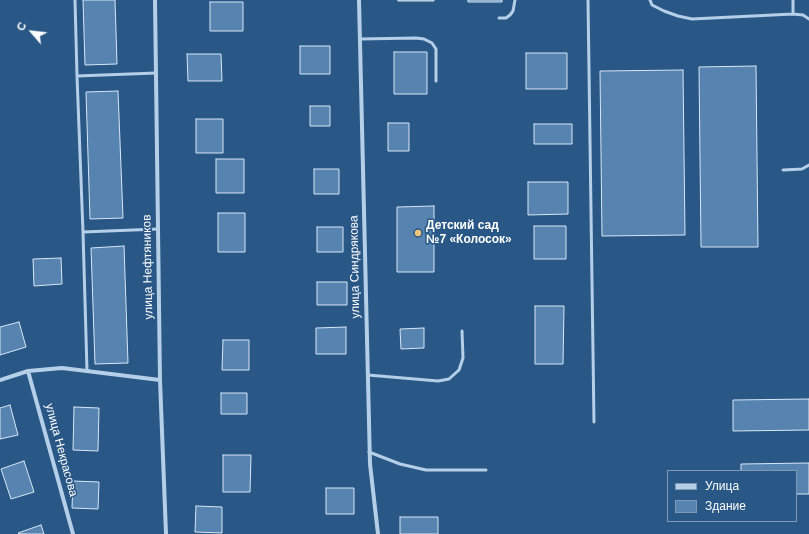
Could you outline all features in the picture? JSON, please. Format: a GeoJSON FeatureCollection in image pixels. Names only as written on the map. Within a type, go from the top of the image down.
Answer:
{"type":"FeatureCollection","features":[{"type":"Feature","properties":{"kind":"street","name":"улица Нефтяников"},"geometry":{"type":"LineString","coordinates":[[155,0],[160,380],[166,534]]}},
{"type":"Feature","properties":{"kind":"street","name":"улица Синдрякова"},"geometry":{"type":"LineString","coordinates":[[359,0],[369,452],[378,534]]}},
{"type":"Feature","properties":{"kind":"street"},"geometry":{"type":"LineString","coordinates":[[0,380],[28,371],[62,368],[160,380]]}},
{"type":"Feature","properties":{"kind":"street","name":"улица Некрасова"},"geometry":{"type":"LineString","coordinates":[[28,371],[73,534]]}},
{"type":"Feature","properties":{"kind":"lane"},"geometry":{"type":"LineString","coordinates":[[75,0],[87,371]]}},
{"type":"Feature","properties":{"kind":"lane"},"geometry":{"type":"LineString","coordinates":[[499,18],[506,18],[514,11],[515,0]]}},
{"type":"Feature","properties":{"kind":"lane"},"geometry":{"type":"LineString","coordinates":[[588,0],[594,422]]}},
{"type":"Feature","properties":{"kind":"lane"},"geometry":{"type":"LineString","coordinates":[[650,0],[652,4],[664,11],[692,19],[793,14],[803,15],[809,19]]}},
{"type":"Feature","properties":{"kind":"lane"},"geometry":{"type":"LineString","coordinates":[[793,0],[793,14]]}},
{"type":"Feature","properties":{"kind":"lane"},"geometry":{"type":"LineString","coordinates":[[360,39],[424,39],[432,43],[436,49],[436,81]]}},
{"type":"Feature","properties":{"kind":"lane"},"geometry":{"type":"LineString","coordinates":[[77,76],[156,73]]}},
{"type":"Feature","properties":{"kind":"lane"},"geometry":{"type":"LineString","coordinates":[[783,170],[802,169],[809,165]]}},
{"type":"Feature","properties":{"kind":"lane"},"geometry":{"type":"LineString","coordinates":[[82,232],[158,229]]}},
{"type":"Feature","properties":{"kind":"lane"},"geometry":{"type":"LineString","coordinates":[[368,375],[438,381],[449,379],[459,370],[463,358],[462,331]]}},
{"type":"Feature","properties":{"kind":"lane"},"geometry":{"type":"LineString","coordinates":[[369,452],[400,464],[426,470],[486,470]]}},
{"type":"Feature","properties":{"kind":"building"},"geometry":{"type":"Polygon","coordinates":[[[83,0],[115,0],[117,64],[85,65],[83,0]]]}},
{"type":"Feature","properties":{"kind":"building"},"geometry":{"type":"Polygon","coordinates":[[[434,0],[434,1],[398,1],[434,0]]]}},
{"type":"Feature","properties":{"kind":"building"},"geometry":{"type":"Polygon","coordinates":[[[468,0],[502,0],[502,2],[468,2],[468,0]]]}},
{"type":"Feature","properties":{"kind":"building"},"geometry":{"type":"Polygon","coordinates":[[[210,2],[243,2],[243,31],[210,31],[210,2]]]}},
{"type":"Feature","properties":{"kind":"building"},"geometry":{"type":"Polygon","coordinates":[[[300,46],[330,46],[330,74],[300,74],[300,46]]]}},
{"type":"Feature","properties":{"kind":"building"},"geometry":{"type":"Polygon","coordinates":[[[394,52],[427,52],[427,94],[394,94],[394,52]]]}},
{"type":"Feature","properties":{"kind":"building"},"geometry":{"type":"Polygon","coordinates":[[[526,53],[567,53],[567,89],[526,89],[526,53]]]}},
{"type":"Feature","properties":{"kind":"building"},"geometry":{"type":"Polygon","coordinates":[[[187,54],[221,54],[222,81],[188,81],[187,54]]]}},
{"type":"Feature","properties":{"kind":"building"},"geometry":{"type":"Polygon","coordinates":[[[756,66],[758,247],[701,247],[699,67],[756,66]]]}},
{"type":"Feature","properties":{"kind":"building"},"geometry":{"type":"Polygon","coordinates":[[[683,70],[685,235],[602,236],[600,71],[683,70]]]}},
{"type":"Feature","properties":{"kind":"building"},"geometry":{"type":"Polygon","coordinates":[[[118,91],[123,218],[90,219],[86,92],[118,91]]]}},
{"type":"Feature","properties":{"kind":"building"},"geometry":{"type":"Polygon","coordinates":[[[310,106],[330,106],[330,126],[310,126],[310,106]]]}},
{"type":"Feature","properties":{"kind":"building"},"geometry":{"type":"Polygon","coordinates":[[[196,119],[223,119],[223,153],[196,153],[196,119]]]}},
{"type":"Feature","properties":{"kind":"building"},"geometry":{"type":"Polygon","coordinates":[[[388,123],[409,123],[409,151],[388,151],[388,123]]]}},
{"type":"Feature","properties":{"kind":"building"},"geometry":{"type":"Polygon","coordinates":[[[534,124],[572,124],[572,144],[534,144],[534,124]]]}},
{"type":"Feature","properties":{"kind":"building"},"geometry":{"type":"Polygon","coordinates":[[[216,159],[244,159],[244,193],[216,193],[216,159]]]}},
{"type":"Feature","properties":{"kind":"building"},"geometry":{"type":"Polygon","coordinates":[[[314,169],[339,169],[339,194],[314,194],[314,169]]]}},
{"type":"Feature","properties":{"kind":"building"},"geometry":{"type":"Polygon","coordinates":[[[528,182],[568,182],[568,214],[528,215],[528,182]]]}},
{"type":"Feature","properties":{"kind":"building"},"geometry":{"type":"Polygon","coordinates":[[[434,206],[434,272],[397,272],[397,207],[434,206]]]}},
{"type":"Feature","properties":{"kind":"building"},"geometry":{"type":"Polygon","coordinates":[[[218,213],[245,213],[245,252],[218,252],[218,213]]]}},
{"type":"Feature","properties":{"kind":"building"},"geometry":{"type":"Polygon","coordinates":[[[534,226],[566,226],[566,259],[534,259],[534,226]]]}},
{"type":"Feature","properties":{"kind":"building"},"geometry":{"type":"Polygon","coordinates":[[[317,227],[343,227],[343,252],[317,252],[317,227]]]}},
{"type":"Feature","properties":{"kind":"building"},"geometry":{"type":"Polygon","coordinates":[[[124,246],[128,363],[95,364],[91,248],[124,246]]]}},
{"type":"Feature","properties":{"kind":"building"},"geometry":{"type":"Polygon","coordinates":[[[61,258],[62,284],[34,286],[33,259],[61,258]]]}},
{"type":"Feature","properties":{"kind":"building"},"geometry":{"type":"Polygon","coordinates":[[[317,282],[347,282],[347,305],[317,305],[317,282]]]}},
{"type":"Feature","properties":{"kind":"building"},"geometry":{"type":"Polygon","coordinates":[[[535,306],[564,306],[563,364],[535,364],[535,306]]]}},
{"type":"Feature","properties":{"kind":"building"},"geometry":{"type":"Polygon","coordinates":[[[19,322],[26,347],[0,355],[0,327],[19,322]]]}},
{"type":"Feature","properties":{"kind":"building"},"geometry":{"type":"Polygon","coordinates":[[[346,327],[346,354],[316,354],[316,328],[346,327]]]}},
{"type":"Feature","properties":{"kind":"building"},"geometry":{"type":"Polygon","coordinates":[[[424,328],[424,348],[401,349],[400,329],[424,328]]]}},
{"type":"Feature","properties":{"kind":"building"},"geometry":{"type":"Polygon","coordinates":[[[223,340],[249,340],[249,370],[222,370],[223,340]]]}},
{"type":"Feature","properties":{"kind":"building"},"geometry":{"type":"Polygon","coordinates":[[[221,393],[247,393],[247,414],[221,414],[221,393]]]}},
{"type":"Feature","properties":{"kind":"building"},"geometry":{"type":"Polygon","coordinates":[[[809,399],[809,430],[733,431],[733,400],[809,399]]]}},
{"type":"Feature","properties":{"kind":"building"},"geometry":{"type":"Polygon","coordinates":[[[10,405],[18,435],[0,439],[0,408],[10,405]]]}},
{"type":"Feature","properties":{"kind":"building"},"geometry":{"type":"Polygon","coordinates":[[[74,407],[99,408],[98,451],[73,450],[74,407]]]}},
{"type":"Feature","properties":{"kind":"building"},"geometry":{"type":"Polygon","coordinates":[[[223,455],[251,455],[250,492],[223,492],[223,455]]]}},
{"type":"Feature","properties":{"kind":"building"},"geometry":{"type":"Polygon","coordinates":[[[24,461],[34,492],[11,499],[1,469],[24,461]]]}},
{"type":"Feature","properties":{"kind":"building"},"geometry":{"type":"Polygon","coordinates":[[[809,463],[809,494],[797,494],[797,470],[741,470],[741,464],[809,463]]]}},
{"type":"Feature","properties":{"kind":"building"},"geometry":{"type":"Polygon","coordinates":[[[73,481],[99,482],[98,509],[72,508],[73,481]]]}},
{"type":"Feature","properties":{"kind":"building"},"geometry":{"type":"Polygon","coordinates":[[[326,488],[354,488],[354,514],[326,514],[326,488]]]}},
{"type":"Feature","properties":{"kind":"building"},"geometry":{"type":"Polygon","coordinates":[[[196,506],[222,507],[222,533],[195,532],[196,506]]]}},
{"type":"Feature","properties":{"kind":"building"},"geometry":{"type":"Polygon","coordinates":[[[400,517],[438,517],[438,534],[400,534],[400,517]]]}},
{"type":"Feature","properties":{"kind":"building"},"geometry":{"type":"Polygon","coordinates":[[[41,525],[44,534],[18,533],[41,525]]]}},
{"type":"Feature","properties":{"kind":"place","name":"Детский сад №7 «Колосок»"},"geometry":{"type":"Point","coordinates":[418,233]}}]}
